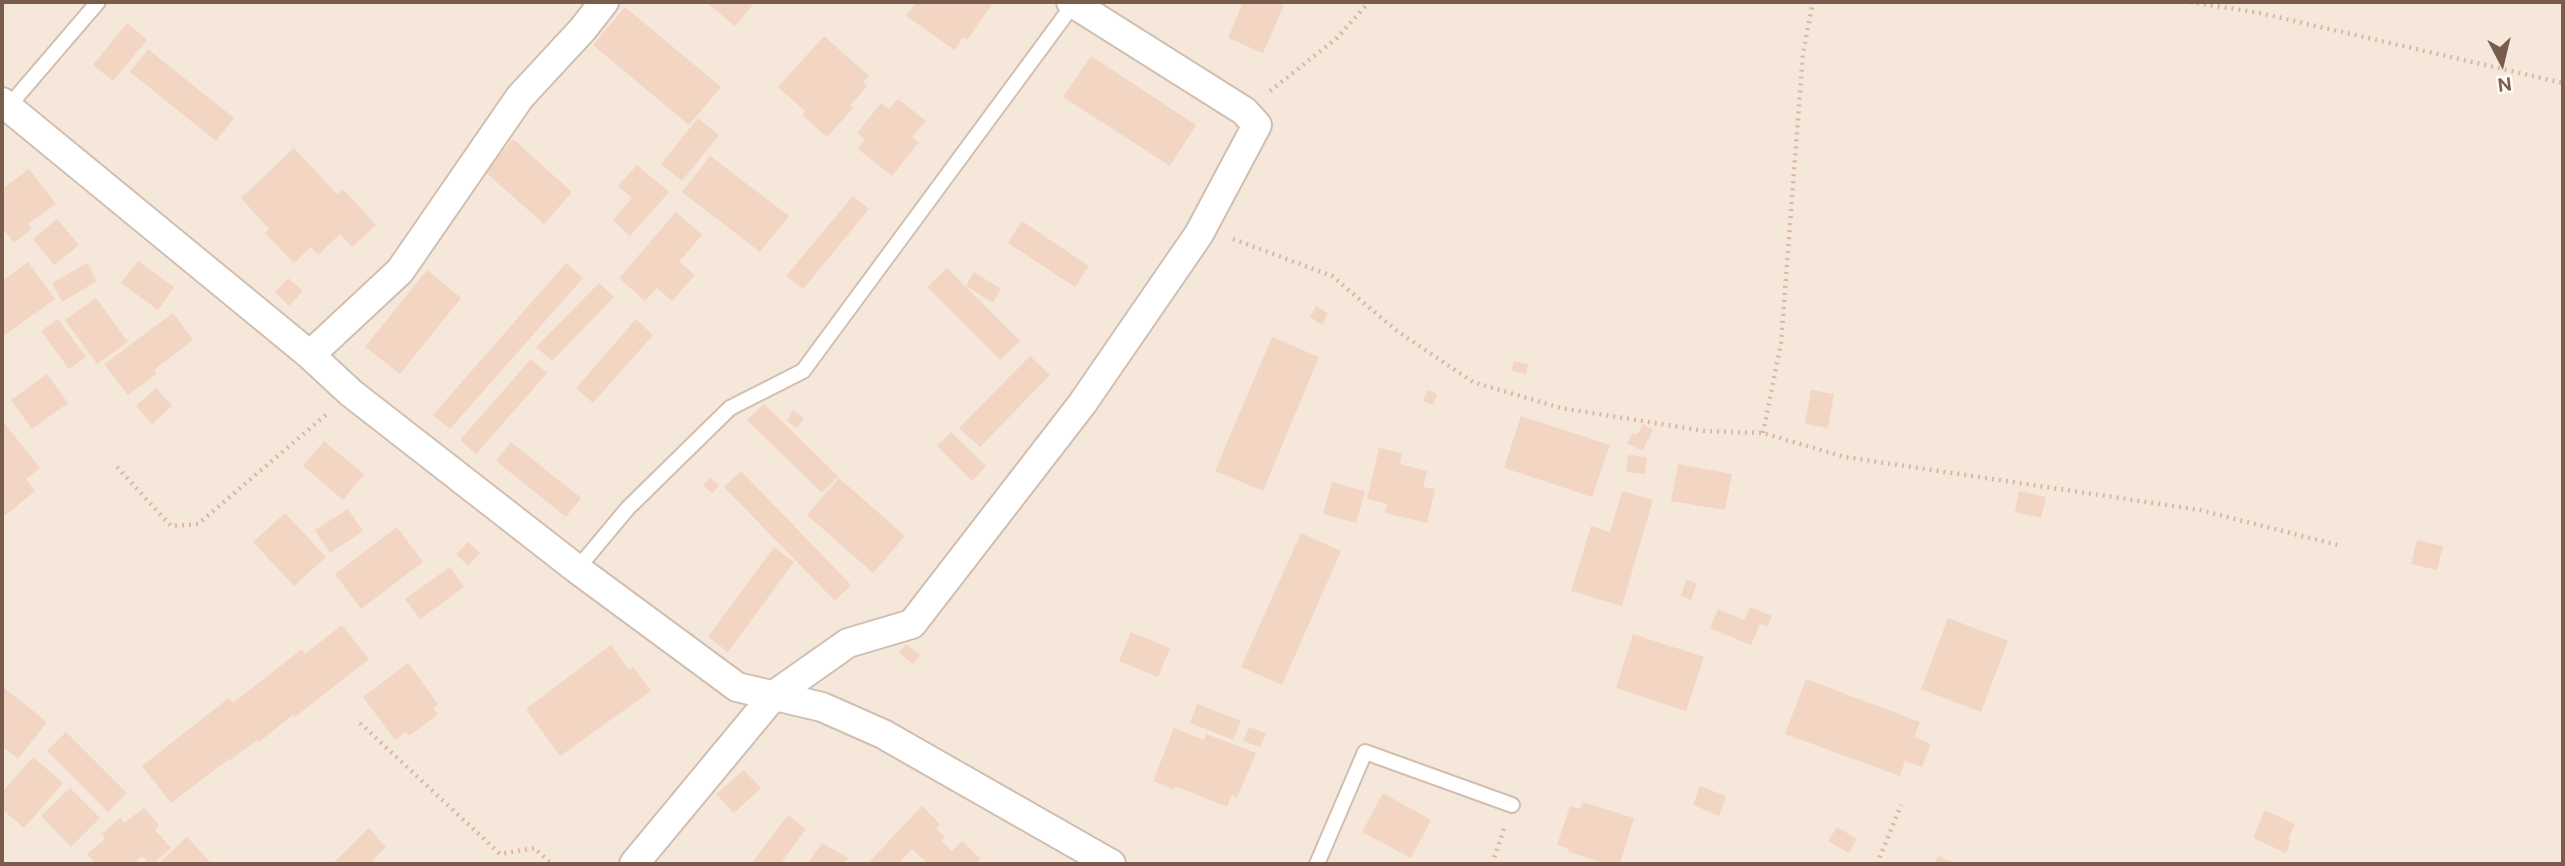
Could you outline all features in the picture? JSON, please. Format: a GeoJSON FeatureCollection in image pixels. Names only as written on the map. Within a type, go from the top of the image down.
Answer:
{"type":"FeatureCollection","features":[{"type":"Feature","properties":{"kind":"street"},"geometry":{"type":"LineString","coordinates":[[310,355],[400,271],[520,97],[583,29],[604,2]]}},
{"type":"Feature","properties":{"kind":"street"},"geometry":{"type":"LineString","coordinates":[[647,858],[774,695],[848,643],[912,624],[1083,404],[1206,221],[1257,125],[1244,111],[1074,3]]}},
{"type":"Feature","properties":{"kind":"street"},"geometry":{"type":"LineString","coordinates":[[4,107],[310,355],[351,393],[577,569],[737,687],[822,707],[883,734],[1111,864]]}},
{"type":"Feature","properties":{"kind":"lane"},"geometry":{"type":"LineString","coordinates":[[4,107],[97,2]]}},
{"type":"Feature","properties":{"kind":"lane"},"geometry":{"type":"LineString","coordinates":[[577,569],[628,508],[730,408],[803,371],[1074,3]]}},
{"type":"Feature","properties":{"kind":"lane"},"geometry":{"type":"LineString","coordinates":[[1317,864],[1365,752],[1512,805]]}},
{"type":"Feature","properties":{"kind":"path"},"geometry":{"type":"LineString","coordinates":[[1244,111],[1336,38],[1369,2]]}},
{"type":"Feature","properties":{"kind":"path"},"geometry":{"type":"LineString","coordinates":[[1763,433],[1781,343],[1803,53],[1813,2]]}},
{"type":"Feature","properties":{"kind":"path"},"geometry":{"type":"LineString","coordinates":[[2190,2],[2260,13],[2563,83]]}},
{"type":"Feature","properties":{"kind":"path"},"geometry":{"type":"LineString","coordinates":[[1206,221],[1236,241],[1332,276],[1397,331],[1473,382],[1561,408],[1705,430],[1763,433],[1845,457],[2200,510],[2342,546]]}},
{"type":"Feature","properties":{"kind":"path"},"geometry":{"type":"LineString","coordinates":[[117,467],[171,526],[198,524],[351,393]]}},
{"type":"Feature","properties":{"kind":"path"},"geometry":{"type":"LineString","coordinates":[[360,723],[500,854],[534,848],[552,864]]}},
{"type":"Feature","properties":{"kind":"path"},"geometry":{"type":"LineString","coordinates":[[1877,864],[1901,805]]}},
{"type":"Feature","properties":{"kind":"shaded area"},"geometry":{"type":"Polygon","coordinates":[[[2,2],[2563,2],[2563,864],[2,864],[2,2]]]}},
{"type":"Feature","properties":{"kind":"building"},"geometry":{"type":"Polygon","coordinates":[[[706,2],[755,2],[735,26],[706,2]]]}},
{"type":"Feature","properties":{"kind":"building"},"geometry":{"type":"Polygon","coordinates":[[[916,2],[992,4],[967,40],[963,37],[955,50],[906,16],[916,2]]]}},
{"type":"Feature","properties":{"kind":"building"},"geometry":{"type":"Polygon","coordinates":[[[1243,2],[1275,2],[1284,5],[1263,53],[1228,38],[1243,2]]]}},
{"type":"Feature","properties":{"kind":"building"},"geometry":{"type":"Polygon","coordinates":[[[625,7],[721,87],[689,125],[593,45],[625,7]]]}},
{"type":"Feature","properties":{"kind":"building"},"geometry":{"type":"Polygon","coordinates":[[[127,23],[147,40],[113,81],[93,65],[127,23]]]}},
{"type":"Feature","properties":{"kind":"building"},"geometry":{"type":"Polygon","coordinates":[[[824,36],[869,76],[863,82],[867,86],[850,106],[853,108],[827,137],[802,115],[805,111],[778,87],[824,36]]]}},
{"type":"Feature","properties":{"kind":"building"},"geometry":{"type":"Polygon","coordinates":[[[148,49],[234,118],[216,141],[130,72],[148,49]]]}},
{"type":"Feature","properties":{"kind":"building"},"geometry":{"type":"Polygon","coordinates":[[[1091,56],[1196,125],[1170,166],[1063,97],[1091,56]]]}},
{"type":"Feature","properties":{"kind":"building"},"geometry":{"type":"Polygon","coordinates":[[[898,99],[926,121],[912,137],[919,142],[892,176],[858,149],[865,140],[857,133],[881,103],[889,109],[898,99]]]}},
{"type":"Feature","properties":{"kind":"building"},"geometry":{"type":"Polygon","coordinates":[[[698,118],[719,135],[682,181],[661,164],[698,118]]]}},
{"type":"Feature","properties":{"kind":"building"},"geometry":{"type":"Polygon","coordinates":[[[513,139],[572,192],[544,224],[485,172],[513,139]]]}},
{"type":"Feature","properties":{"kind":"building"},"geometry":{"type":"Polygon","coordinates":[[[294,148],[337,194],[343,189],[376,225],[352,247],[340,234],[318,255],[311,247],[294,263],[265,233],[269,229],[241,198],[294,148]]]}},
{"type":"Feature","properties":{"kind":"building"},"geometry":{"type":"Polygon","coordinates":[[[710,156],[789,216],[760,252],[682,192],[710,156]]]}},
{"type":"Feature","properties":{"kind":"building"},"geometry":{"type":"Polygon","coordinates":[[[637,165],[669,192],[630,236],[613,220],[632,198],[618,186],[637,165]]]}},
{"type":"Feature","properties":{"kind":"building"},"geometry":{"type":"Polygon","coordinates":[[[29,169],[56,204],[28,224],[32,229],[14,243],[2,227],[2,189],[29,169]]]}},
{"type":"Feature","properties":{"kind":"building"},"geometry":{"type":"Polygon","coordinates":[[[853,196],[869,209],[803,289],[786,276],[853,196]]]}},
{"type":"Feature","properties":{"kind":"building"},"geometry":{"type":"Polygon","coordinates":[[[676,212],[702,235],[679,262],[695,275],[672,301],[657,288],[645,301],[619,278],[676,212]]]}},
{"type":"Feature","properties":{"kind":"building"},"geometry":{"type":"Polygon","coordinates":[[[57,219],[79,245],[54,265],[33,239],[57,219]]]}},
{"type":"Feature","properties":{"kind":"building"},"geometry":{"type":"Polygon","coordinates":[[[1022,221],[1089,266],[1075,287],[1008,243],[1022,221]]]}},
{"type":"Feature","properties":{"kind":"building"},"geometry":{"type":"Polygon","coordinates":[[[138,261],[174,287],[158,310],[121,283],[138,261]]]}},
{"type":"Feature","properties":{"kind":"building"},"geometry":{"type":"Polygon","coordinates":[[[28,262],[55,299],[2,337],[2,281],[28,262]]]}},
{"type":"Feature","properties":{"kind":"building"},"geometry":{"type":"Polygon","coordinates":[[[87,263],[97,281],[62,302],[52,283],[87,263]]]}},
{"type":"Feature","properties":{"kind":"building"},"geometry":{"type":"Polygon","coordinates":[[[566,263],[583,278],[450,429],[433,415],[566,263]]]}},
{"type":"Feature","properties":{"kind":"building"},"geometry":{"type":"Polygon","coordinates":[[[947,268],[1020,341],[1000,360],[927,287],[947,268]]]}},
{"type":"Feature","properties":{"kind":"building"},"geometry":{"type":"Polygon","coordinates":[[[427,270],[461,298],[400,374],[365,347],[427,270]]]}},
{"type":"Feature","properties":{"kind":"building"},"geometry":{"type":"Polygon","coordinates":[[[974,272],[1001,289],[993,303],[966,286],[974,272]]]}},
{"type":"Feature","properties":{"kind":"building"},"geometry":{"type":"Polygon","coordinates":[[[288,278],[303,291],[289,306],[275,292],[288,278]]]}},
{"type":"Feature","properties":{"kind":"building"},"geometry":{"type":"Polygon","coordinates":[[[599,283],[614,297],[552,361],[536,347],[599,283]]]}},
{"type":"Feature","properties":{"kind":"building"},"geometry":{"type":"Polygon","coordinates":[[[96,298],[128,342],[97,364],[65,320],[96,298]]]}},
{"type":"Feature","properties":{"kind":"building"},"geometry":{"type":"Polygon","coordinates":[[[1316,306],[1328,313],[1322,325],[1310,317],[1316,306]]]}},
{"type":"Feature","properties":{"kind":"building"},"geometry":{"type":"Polygon","coordinates":[[[173,313],[193,340],[154,370],[157,374],[128,395],[104,364],[173,313]]]}},
{"type":"Feature","properties":{"kind":"building"},"geometry":{"type":"Polygon","coordinates":[[[58,319],[86,357],[69,369],[41,331],[58,319]]]}},
{"type":"Feature","properties":{"kind":"building"},"geometry":{"type":"Polygon","coordinates":[[[636,319],[653,335],[593,403],[576,388],[636,319]]]}},
{"type":"Feature","properties":{"kind":"building"},"geometry":{"type":"Polygon","coordinates":[[[1272,337],[1319,357],[1263,491],[1215,471],[1272,337]]]}},
{"type":"Feature","properties":{"kind":"building"},"geometry":{"type":"Polygon","coordinates":[[[1030,356],[1050,375],[980,447],[959,428],[1030,356]]]}},
{"type":"Feature","properties":{"kind":"building"},"geometry":{"type":"Polygon","coordinates":[[[531,359],[547,373],[476,454],[460,440],[531,359]]]}},
{"type":"Feature","properties":{"kind":"building"},"geometry":{"type":"Polygon","coordinates":[[[1514,361],[1528,364],[1526,374],[1511,371],[1514,361]]]}},
{"type":"Feature","properties":{"kind":"building"},"geometry":{"type":"Polygon","coordinates":[[[47,374],[68,403],[32,429],[11,400],[47,374]]]}},
{"type":"Feature","properties":{"kind":"building"},"geometry":{"type":"Polygon","coordinates":[[[156,388],[172,406],[152,424],[136,406],[156,388]]]}},
{"type":"Feature","properties":{"kind":"building"},"geometry":{"type":"Polygon","coordinates":[[[1428,390],[1437,394],[1433,405],[1423,401],[1428,390]]]}},
{"type":"Feature","properties":{"kind":"building"},"geometry":{"type":"Polygon","coordinates":[[[1811,390],[1834,394],[1828,428],[1805,424],[1811,390]]]}},
{"type":"Feature","properties":{"kind":"building"},"geometry":{"type":"Polygon","coordinates":[[[764,404],[838,476],[822,493],[747,420],[764,404]]]}},
{"type":"Feature","properties":{"kind":"building"},"geometry":{"type":"Polygon","coordinates":[[[793,410],[804,418],[797,428],[787,421],[793,410]]]}},
{"type":"Feature","properties":{"kind":"building"},"geometry":{"type":"Polygon","coordinates":[[[1521,416],[1610,445],[1592,497],[1504,468],[1521,416]]]}},
{"type":"Feature","properties":{"kind":"building"},"geometry":{"type":"Polygon","coordinates":[[[2,420],[40,468],[26,479],[35,491],[2,518],[2,420]]]}},
{"type":"Feature","properties":{"kind":"building"},"geometry":{"type":"Polygon","coordinates":[[[1643,424],[1653,430],[1642,451],[1627,443],[1633,433],[1637,435],[1643,424]]]}},
{"type":"Feature","properties":{"kind":"building"},"geometry":{"type":"Polygon","coordinates":[[[951,432],[986,466],[972,481],[937,446],[951,432]]]}},
{"type":"Feature","properties":{"kind":"building"},"geometry":{"type":"Polygon","coordinates":[[[324,441],[364,474],[343,500],[303,466],[324,441]]]}},
{"type":"Feature","properties":{"kind":"building"},"geometry":{"type":"Polygon","coordinates":[[[511,442],[581,498],[566,517],[496,461],[511,442]]]}},
{"type":"Feature","properties":{"kind":"building"},"geometry":{"type":"Polygon","coordinates":[[[1379,448],[1402,453],[1400,464],[1427,471],[1423,487],[1435,489],[1427,523],[1385,513],[1387,504],[1367,499],[1379,448]]]}},
{"type":"Feature","properties":{"kind":"building"},"geometry":{"type":"Polygon","coordinates":[[[1628,455],[1647,457],[1645,474],[1626,472],[1628,455]]]}},
{"type":"Feature","properties":{"kind":"building"},"geometry":{"type":"Polygon","coordinates":[[[1678,464],[1732,474],[1725,510],[1671,501],[1678,464]]]}},
{"type":"Feature","properties":{"kind":"building"},"geometry":{"type":"Polygon","coordinates":[[[741,471],[851,585],[835,601],[724,487],[741,471]]]}},
{"type":"Feature","properties":{"kind":"building"},"geometry":{"type":"Polygon","coordinates":[[[710,477],[719,486],[712,493],[703,485],[710,477]]]}},
{"type":"Feature","properties":{"kind":"building"},"geometry":{"type":"Polygon","coordinates":[[[839,478],[905,536],[873,573],[807,515],[839,478]]]}},
{"type":"Feature","properties":{"kind":"building"},"geometry":{"type":"Polygon","coordinates":[[[1332,482],[1365,491],[1356,523],[1323,514],[1332,482]]]}},
{"type":"Feature","properties":{"kind":"building"},"geometry":{"type":"Polygon","coordinates":[[[1622,491],[1653,500],[1622,606],[1571,591],[1591,526],[1610,532],[1622,491]]]}},
{"type":"Feature","properties":{"kind":"building"},"geometry":{"type":"Polygon","coordinates":[[[2019,491],[2046,497],[2041,518],[2015,512],[2019,491]]]}},
{"type":"Feature","properties":{"kind":"building"},"geometry":{"type":"Polygon","coordinates":[[[348,509],[363,531],[330,553],[315,530],[348,509]]]}},
{"type":"Feature","properties":{"kind":"building"},"geometry":{"type":"Polygon","coordinates":[[[285,513],[326,557],[294,586],[253,542],[285,513]]]}},
{"type":"Feature","properties":{"kind":"building"},"geometry":{"type":"Polygon","coordinates":[[[397,527],[423,562],[361,609],[335,574],[397,527]]]}},
{"type":"Feature","properties":{"kind":"building"},"geometry":{"type":"Polygon","coordinates":[[[1301,533],[1341,551],[1282,685],[1241,667],[1301,533]]]}},
{"type":"Feature","properties":{"kind":"building"},"geometry":{"type":"Polygon","coordinates":[[[2417,540],[2443,546],[2437,570],[2411,564],[2417,540]]]}},
{"type":"Feature","properties":{"kind":"building"},"geometry":{"type":"Polygon","coordinates":[[[468,542],[480,553],[468,566],[456,554],[468,542]]]}},
{"type":"Feature","properties":{"kind":"building"},"geometry":{"type":"Polygon","coordinates":[[[774,547],[794,562],[728,652],[708,637],[774,547]]]}},
{"type":"Feature","properties":{"kind":"building"},"geometry":{"type":"Polygon","coordinates":[[[450,567],[464,587],[420,619],[405,599],[450,567]]]}},
{"type":"Feature","properties":{"kind":"building"},"geometry":{"type":"Polygon","coordinates":[[[1686,580],[1697,583],[1691,600],[1681,596],[1686,580]]]}},
{"type":"Feature","properties":{"kind":"building"},"geometry":{"type":"Polygon","coordinates":[[[1750,607],[1772,616],[1767,627],[1760,624],[1751,645],[1710,628],[1718,609],[1744,620],[1750,607]]]}},
{"type":"Feature","properties":{"kind":"building"},"geometry":{"type":"Polygon","coordinates":[[[1948,618],[2008,641],[1981,712],[1921,689],[1948,618]]]}},
{"type":"Feature","properties":{"kind":"building"},"geometry":{"type":"Polygon","coordinates":[[[342,625],[369,659],[295,717],[293,715],[259,742],[257,740],[229,759],[171,803],[142,766],[229,698],[233,703],[302,649],[305,654],[342,625]]]}},
{"type":"Feature","properties":{"kind":"building"},"geometry":{"type":"Polygon","coordinates":[[[1131,632],[1170,648],[1158,677],[1119,661],[1131,632]]]}},
{"type":"Feature","properties":{"kind":"building"},"geometry":{"type":"Polygon","coordinates":[[[1633,634],[1704,657],[1686,711],[1616,688],[1633,634]]]}},
{"type":"Feature","properties":{"kind":"building"},"geometry":{"type":"Polygon","coordinates":[[[906,644],[920,655],[913,664],[899,653],[906,644]]]}},
{"type":"Feature","properties":{"kind":"building"},"geometry":{"type":"Polygon","coordinates":[[[611,645],[629,670],[633,667],[651,691],[560,756],[526,709],[611,645]]]}},
{"type":"Feature","properties":{"kind":"building"},"geometry":{"type":"Polygon","coordinates":[[[408,663],[438,704],[433,708],[438,714],[409,736],[406,732],[395,740],[363,697],[408,663]]]}},
{"type":"Feature","properties":{"kind":"building"},"geometry":{"type":"Polygon","coordinates":[[[1806,679],[1920,722],[1914,737],[1931,744],[1922,767],[1905,761],[1900,776],[1785,734],[1806,679]]]}},
{"type":"Feature","properties":{"kind":"building"},"geometry":{"type":"Polygon","coordinates":[[[2,686],[47,722],[18,759],[2,746],[2,686]]]}},
{"type":"Feature","properties":{"kind":"building"},"geometry":{"type":"Polygon","coordinates":[[[1197,704],[1241,721],[1233,740],[1190,723],[1197,704]]]}},
{"type":"Feature","properties":{"kind":"building"},"geometry":{"type":"Polygon","coordinates":[[[1249,727],[1266,733],[1260,747],[1243,741],[1249,727]]]}},
{"type":"Feature","properties":{"kind":"building"},"geometry":{"type":"Polygon","coordinates":[[[1174,728],[1204,740],[1206,734],[1256,753],[1237,798],[1232,795],[1227,807],[1175,786],[1174,790],[1153,781],[1174,728]]]}},
{"type":"Feature","properties":{"kind":"building"},"geometry":{"type":"Polygon","coordinates":[[[66,732],[127,793],[108,812],[47,751],[66,732]]]}},
{"type":"Feature","properties":{"kind":"building"},"geometry":{"type":"Polygon","coordinates":[[[33,757],[63,783],[24,828],[2,809],[2,792],[33,757]]]}},
{"type":"Feature","properties":{"kind":"building"},"geometry":{"type":"Polygon","coordinates":[[[744,770],[761,788],[734,813],[716,794],[744,770]]]}},
{"type":"Feature","properties":{"kind":"building"},"geometry":{"type":"Polygon","coordinates":[[[1700,786],[1726,796],[1719,816],[1693,805],[1700,786]]]}},
{"type":"Feature","properties":{"kind":"building"},"geometry":{"type":"Polygon","coordinates":[[[70,788],[100,818],[71,847],[41,816],[70,788]]]}},
{"type":"Feature","properties":{"kind":"building"},"geometry":{"type":"Polygon","coordinates":[[[1383,793],[1431,820],[1411,858],[1362,832],[1383,793]]]}},
{"type":"Feature","properties":{"kind":"building"},"geometry":{"type":"Polygon","coordinates":[[[1583,802],[1634,818],[1620,864],[1608,864],[1568,852],[1569,849],[1557,845],[1570,806],[1580,809],[1583,802]]]}},
{"type":"Feature","properties":{"kind":"building"},"geometry":{"type":"Polygon","coordinates":[[[922,806],[940,824],[936,829],[945,837],[941,841],[952,851],[962,841],[980,858],[975,864],[928,864],[912,849],[898,864],[873,864],[870,861],[922,806]]]}},
{"type":"Feature","properties":{"kind":"building"},"geometry":{"type":"Polygon","coordinates":[[[144,808],[159,825],[155,830],[171,848],[153,864],[149,864],[142,856],[136,861],[139,864],[96,864],[87,854],[105,839],[102,834],[120,818],[124,823],[144,808]]]}},
{"type":"Feature","properties":{"kind":"building"},"geometry":{"type":"Polygon","coordinates":[[[2265,810],[2295,824],[2288,839],[2291,840],[2286,853],[2253,838],[2265,810]]]}},
{"type":"Feature","properties":{"kind":"building"},"geometry":{"type":"Polygon","coordinates":[[[788,815],[806,829],[780,864],[751,864],[788,815]]]}},
{"type":"Feature","properties":{"kind":"building"},"geometry":{"type":"Polygon","coordinates":[[[1837,827],[1857,839],[1849,853],[1828,841],[1837,827]]]}},
{"type":"Feature","properties":{"kind":"building"},"geometry":{"type":"Polygon","coordinates":[[[369,828],[386,847],[369,864],[332,864],[369,828]]]}},
{"type":"Feature","properties":{"kind":"building"},"geometry":{"type":"Polygon","coordinates":[[[187,837],[212,864],[158,864],[187,837]]]}},
{"type":"Feature","properties":{"kind":"building"},"geometry":{"type":"Polygon","coordinates":[[[822,843],[848,858],[844,864],[807,864],[822,843]]]}},
{"type":"Feature","properties":{"kind":"building"},"geometry":{"type":"Polygon","coordinates":[[[1938,856],[1957,864],[1934,864],[1938,856]]]}}]}
